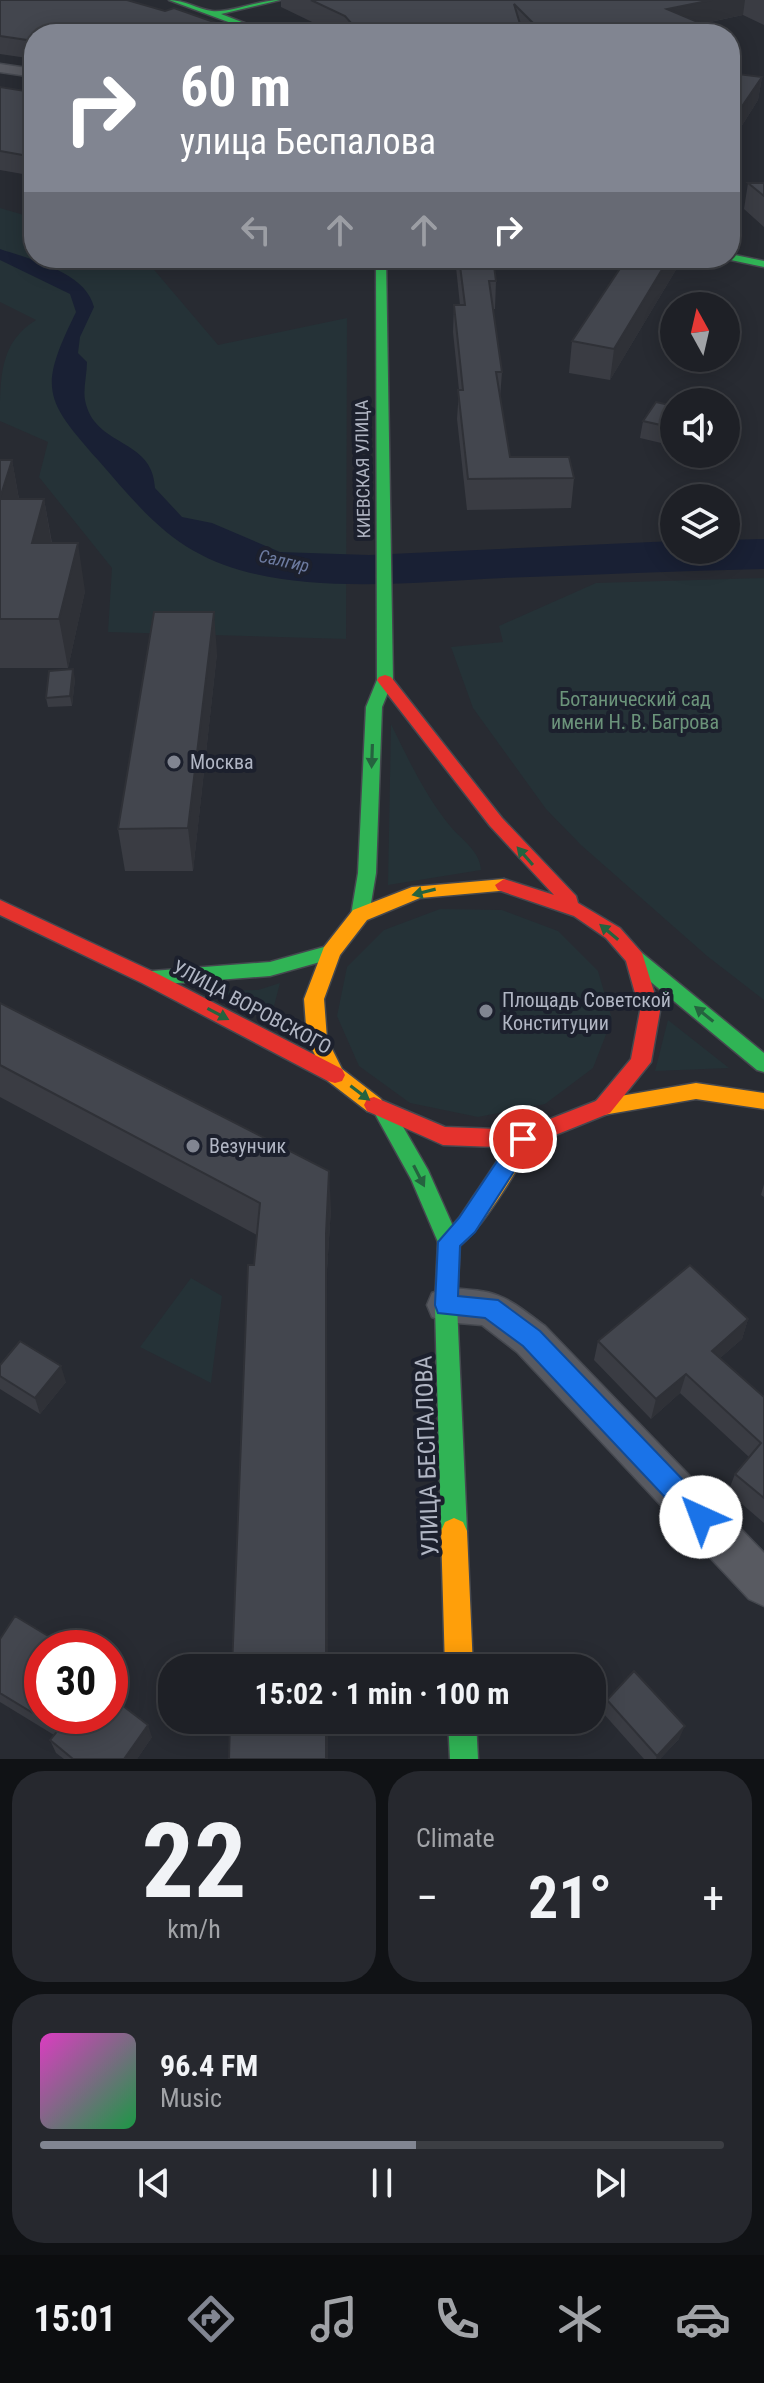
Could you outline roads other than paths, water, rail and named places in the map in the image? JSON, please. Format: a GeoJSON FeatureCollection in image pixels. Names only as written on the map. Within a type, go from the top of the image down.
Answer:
{"type":"FeatureCollection","features":[{"type":"Feature","properties":{"kind":"main road"},"geometry":{"type":"LineString","coordinates":[[173,0],[244,24]]}},
{"type":"Feature","properties":{"kind":"main road"},"geometry":{"type":"LineString","coordinates":[[216,13],[276,0]]}},
{"type":"Feature","properties":{"kind":"main road"},"geometry":{"type":"LineString","coordinates":[[740,259],[764,264]]}},
{"type":"Feature","properties":{"kind":"main road","name":"КИЕВСКАЯ УЛИЦА"},"geometry":{"type":"LineString","coordinates":[[360,915],[367,873],[374,707],[385,680],[381,268]]}},
{"type":"Feature","properties":{"kind":"main road"},"geometry":{"type":"LineString","coordinates":[[385,680],[531,865],[580,911],[613,933],[635,958],[764,1064]]}},
{"type":"Feature","properties":{"kind":"main road"},"geometry":{"type":"LineString","coordinates":[[335,1075],[317,1039],[314,999],[331,952],[360,915],[418,892],[473,884],[504,885],[580,911]]}},
{"type":"Feature","properties":{"kind":"main road","name":"УЛИЦА ВОРОВСКОГО"},"geometry":{"type":"LineString","coordinates":[[0,907],[149,978],[335,1075],[384,1112]]}},
{"type":"Feature","properties":{"kind":"main road","name":"УЛИЦА ВОРОВСКОГО"},"geometry":{"type":"LineString","coordinates":[[149,978],[270,969],[331,952]]}},
{"type":"Feature","properties":{"kind":"main road"},"geometry":{"type":"LineString","coordinates":[[603,1107],[641,1062],[650,1011],[635,958]]}},
{"type":"Feature","properties":{"kind":"main road"},"geometry":{"type":"LineString","coordinates":[[384,1112],[443,1136],[523,1139],[603,1107],[696,1091],[764,1101]]}},
{"type":"Feature","properties":{"kind":"main road","name":"УЛИЦА БЕСПАЛОВА"},"geometry":{"type":"LineString","coordinates":[[384,1112],[420,1176],[449,1242],[446,1305],[458,1654]]}},
{"type":"Feature","properties":{"kind":"main road"},"geometry":{"type":"LineString","coordinates":[[449,1242],[467,1225],[523,1139]]}},
{"type":"Feature","properties":{"kind":"main road"},"geometry":{"type":"LineString","coordinates":[[463,1734],[464,1759]]}},
{"type":"Feature","properties":{"kind":"street"},"geometry":{"type":"LineString","coordinates":[[0,68],[24,72]]}},
{"type":"Feature","properties":{"kind":"street"},"geometry":{"type":"LineString","coordinates":[[446,1305],[490,1308],[531,1339],[764,1584]]}},
{"type":"Feature","properties":{"kind":"water","name":"Салгир"},"geometry":{"type":"Polygon","coordinates":[[[0,249],[24,257],[24,268],[55,269],[80,285],[89,295],[94,307],[80,337],[78,353],[87,362],[85,400],[91,415],[99,427],[144,459],[152,472],[155,488],[182,517],[212,523],[280,552],[369,555],[660,542],[660,564],[740,564],[740,540],[764,539],[764,569],[346,584],[304,582],[228,566],[180,542],[142,510],[80,439],[57,406],[52,391],[52,376],[56,358],[76,312],[70,294],[0,260],[0,249]]]}},
{"type":"Feature","properties":{"kind":"place","name":"Москва"},"geometry":{"type":"Point","coordinates":[174,762]}},
{"type":"Feature","properties":{"kind":"place","name":"Площадь Советской Конституции"},"geometry":{"type":"Point","coordinates":[486,1011]}},
{"type":"Feature","properties":{"kind":"place","name":"Везунчик"},"geometry":{"type":"Point","coordinates":[193,1146]}},
{"type":"Feature","properties":{"kind":"park label","name":"Ботанический сад имени Н. В. Багрова"},"geometry":{"type":"Point","coordinates":[635,710]}}]}
